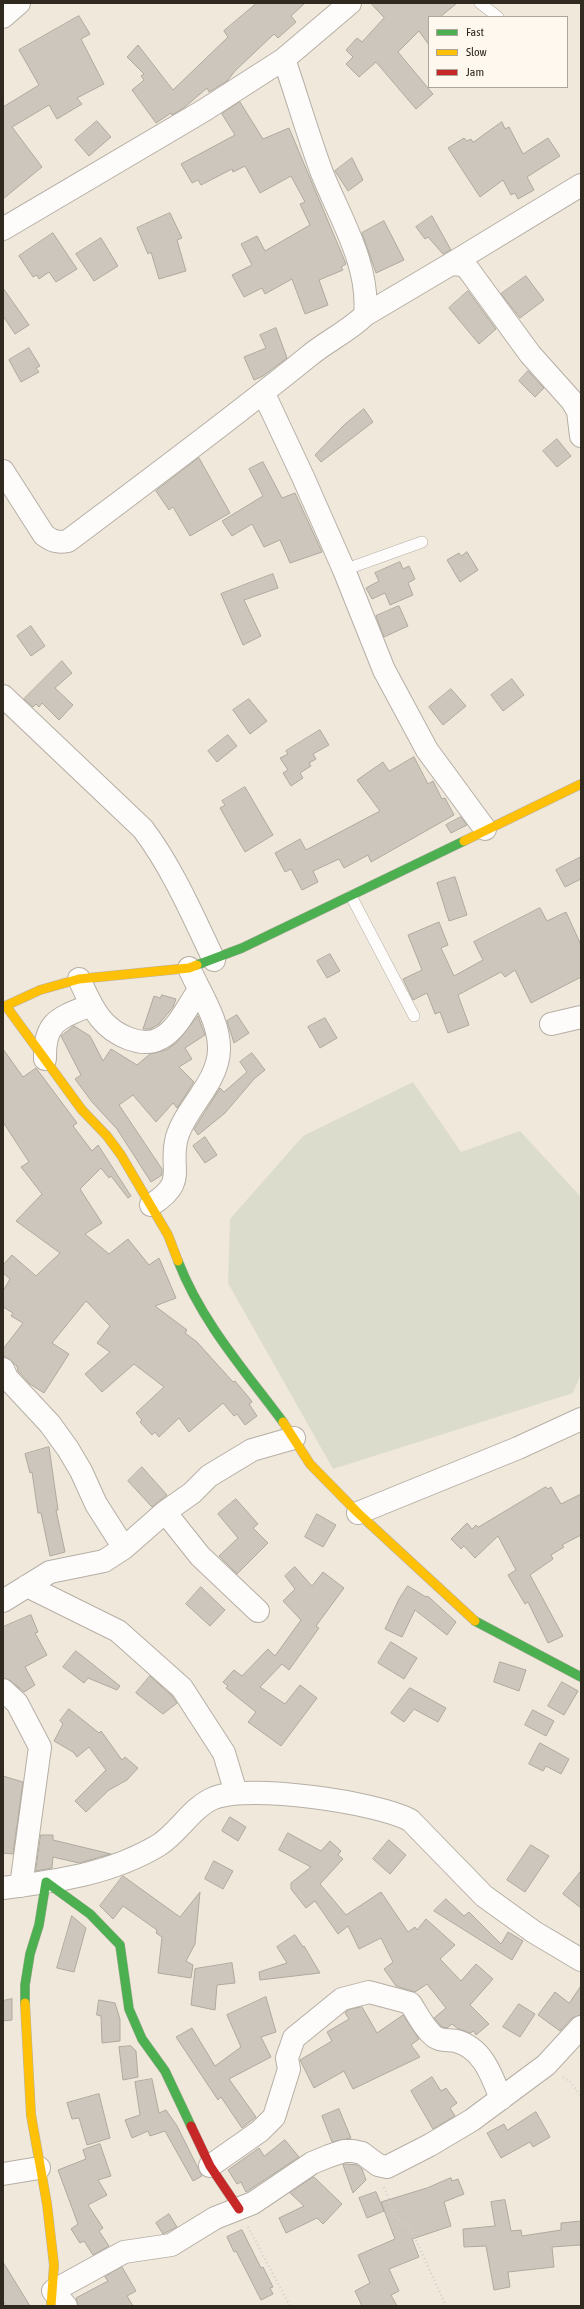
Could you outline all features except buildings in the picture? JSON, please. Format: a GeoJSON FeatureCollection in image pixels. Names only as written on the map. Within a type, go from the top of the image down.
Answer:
{"type":"FeatureCollection","features":[{"type":"Feature","properties":{"kind":"street"},"geometry":{"type":"LineString","coordinates":[[3,17],[19,3]]}},
{"type":"Feature","properties":{"kind":"street"},"geometry":{"type":"LineString","coordinates":[[3,229],[183,123],[284,59],[350,3]]}},
{"type":"Feature","properties":{"kind":"street"},"geometry":{"type":"LineString","coordinates":[[284,59],[322,173],[359,262],[365,285],[365,315]]}},
{"type":"Feature","properties":{"kind":"street"},"geometry":{"type":"LineString","coordinates":[[3,471],[44,534],[51,541],[59,543],[68,541],[264,394],[310,355],[356,324],[365,315],[581,185]]}},
{"type":"Feature","properties":{"kind":"street"},"geometry":{"type":"LineString","coordinates":[[451,264],[463,265],[468,269],[530,354],[572,401],[578,411],[581,436]]}},
{"type":"Feature","properties":{"kind":"street"},"geometry":{"type":"LineString","coordinates":[[264,394],[344,570],[384,670],[407,716],[426,750],[485,829]]}},
{"type":"Feature","properties":{"kind":"street"},"geometry":{"type":"LineString","coordinates":[[3,696],[143,829],[154,844],[189,906],[214,960]]}},
{"type":"Feature","properties":{"kind":"street"},"geometry":{"type":"LineString","coordinates":[[581,784],[485,829],[351,896],[214,960],[189,968],[79,979],[40,990],[5,1007],[82,1110],[112,1142],[168,1235],[188,1287],[200,1309],[294,1438],[310,1464],[358,1514],[462,1611],[479,1624],[581,1676]]}},
{"type":"Feature","properties":{"kind":"street"},"geometry":{"type":"LineString","coordinates":[[151,1205],[165,1196],[173,1186],[176,1168],[177,1138],[216,1064],[219,1051],[218,1033],[189,968]]}},
{"type":"Feature","properties":{"kind":"street"},"geometry":{"type":"LineString","coordinates":[[79,979],[91,1005],[102,1020],[116,1032],[134,1041],[148,1043],[161,1039],[172,1030],[199,990]]}},
{"type":"Feature","properties":{"kind":"street"},"geometry":{"type":"LineString","coordinates":[[45,1059],[44,1042],[51,1026],[59,1018],[91,1005]]}},
{"type":"Feature","properties":{"kind":"street"},"geometry":{"type":"LineString","coordinates":[[551,1024],[581,1018]]}},
{"type":"Feature","properties":{"kind":"street"},"geometry":{"type":"LineString","coordinates":[[3,1369],[7,1378],[50,1424],[68,1449],[81,1471],[96,1504],[124,1548]]}},
{"type":"Feature","properties":{"kind":"street"},"geometry":{"type":"LineString","coordinates":[[358,1514],[518,1448],[581,1420]]}},
{"type":"Feature","properties":{"kind":"street"},"geometry":{"type":"LineString","coordinates":[[3,1601],[50,1572],[104,1561],[124,1548],[165,1512],[192,1493],[209,1476],[252,1450],[294,1438]]}},
{"type":"Feature","properties":{"kind":"street"},"geometry":{"type":"LineString","coordinates":[[165,1512],[200,1556],[258,1610]]}},
{"type":"Feature","properties":{"kind":"street"},"geometry":{"type":"LineString","coordinates":[[27,1586],[118,1631],[182,1688],[224,1753],[236,1793]]}},
{"type":"Feature","properties":{"kind":"street"},"geometry":{"type":"LineString","coordinates":[[3,1690],[17,1703],[40,1747],[12,1887],[84,1876],[159,1845],[195,1811],[214,1799],[236,1793],[304,1796],[395,1812],[410,1820],[484,1896],[534,1932],[581,1960]]}},
{"type":"Feature","properties":{"kind":"street"},"geometry":{"type":"LineString","coordinates":[[46,1882],[90,1914],[120,1945],[129,2009],[142,2039],[165,2072],[210,2166],[239,2208]]}},
{"type":"Feature","properties":{"kind":"street"},"geometry":{"type":"LineString","coordinates":[[46,1882],[39,1925],[30,1954],[25,1985],[24,2020],[31,2115],[39,2168],[47,2204],[54,2265],[56,2301]]}},
{"type":"Feature","properties":{"kind":"street"},"geometry":{"type":"LineString","coordinates":[[210,2166],[260,2131],[274,2117],[289,2069],[287,2058],[294,2038],[342,1999],[369,1992],[410,2003],[434,2037],[443,2041],[456,2041],[473,2050],[487,2064],[501,2099]]}},
{"type":"Feature","properties":{"kind":"street"},"geometry":{"type":"LineString","coordinates":[[56,2301],[124,2252],[171,2245],[215,2218],[253,2203],[312,2163],[344,2151],[354,2150],[362,2153],[378,2165],[387,2167],[472,2120],[546,2065],[581,2027]]}},
{"type":"Feature","properties":{"kind":"street"},"geometry":{"type":"LineString","coordinates":[[3,2174],[39,2168]]}},
{"type":"Feature","properties":{"kind":"lane"},"geometry":{"type":"LineString","coordinates":[[480,3],[497,16]]}},
{"type":"Feature","properties":{"kind":"lane"},"geometry":{"type":"LineString","coordinates":[[344,570],[422,542]]}},
{"type":"Feature","properties":{"kind":"lane"},"geometry":{"type":"LineString","coordinates":[[351,896],[414,1016]]}},
{"type":"Feature","properties":{"kind":"path"},"geometry":{"type":"LineString","coordinates":[[546,2065],[570,2082],[581,2096]]}},
{"type":"Feature","properties":{"kind":"path"},"geometry":{"type":"LineString","coordinates":[[387,2167],[384,2188],[396,2218],[411,2228],[446,2306]]}},
{"type":"Feature","properties":{"kind":"path"},"geometry":{"type":"LineString","coordinates":[[239,2208],[290,2306]]}},
{"type":"Feature","properties":{"kind":"green space"},"geometry":{"type":"Polygon","coordinates":[[[413,1082],[461,1152],[520,1131],[581,1197],[581,1374],[573,1393],[333,1469],[228,1283],[230,1219],[303,1136],[413,1082]]]}},
{"type":"Feature","properties":{"kind":"traffic: fast"},"geometry":{"type":"LineString","coordinates":[[197,965],[242,948],[464,841]]}},
{"type":"Feature","properties":{"kind":"traffic: fast"},"geometry":{"type":"LineString","coordinates":[[178,1261],[211,1325],[283,1422]]}},
{"type":"Feature","properties":{"kind":"traffic: fast"},"geometry":{"type":"LineString","coordinates":[[475,1621],[581,1677]]}},
{"type":"Feature","properties":{"kind":"traffic: fast"},"geometry":{"type":"LineString","coordinates":[[25,2003],[25,1985],[30,1954],[39,1925],[46,1882],[90,1914],[120,1945],[129,2009],[142,2039],[165,2071],[191,2126]]}},
{"type":"Feature","properties":{"kind":"traffic: slow"},"geometry":{"type":"LineString","coordinates":[[464,841],[581,784]]}},
{"type":"Feature","properties":{"kind":"traffic: slow"},"geometry":{"type":"LineString","coordinates":[[3,1007],[40,990],[79,979],[189,968],[197,965]]}},
{"type":"Feature","properties":{"kind":"traffic: slow"},"geometry":{"type":"LineString","coordinates":[[6,1006],[82,1110],[107,1136],[121,1155],[168,1235],[178,1261]]}},
{"type":"Feature","properties":{"kind":"traffic: slow"},"geometry":{"type":"LineString","coordinates":[[283,1422],[310,1464],[358,1513],[475,1621]]}},
{"type":"Feature","properties":{"kind":"traffic: slow"},"geometry":{"type":"LineString","coordinates":[[25,2003],[31,2115],[47,2204],[54,2265],[51,2306]]}},
{"type":"Feature","properties":{"kind":"traffic: jam"},"geometry":{"type":"LineString","coordinates":[[191,2126],[210,2166],[239,2209]]}}]}
